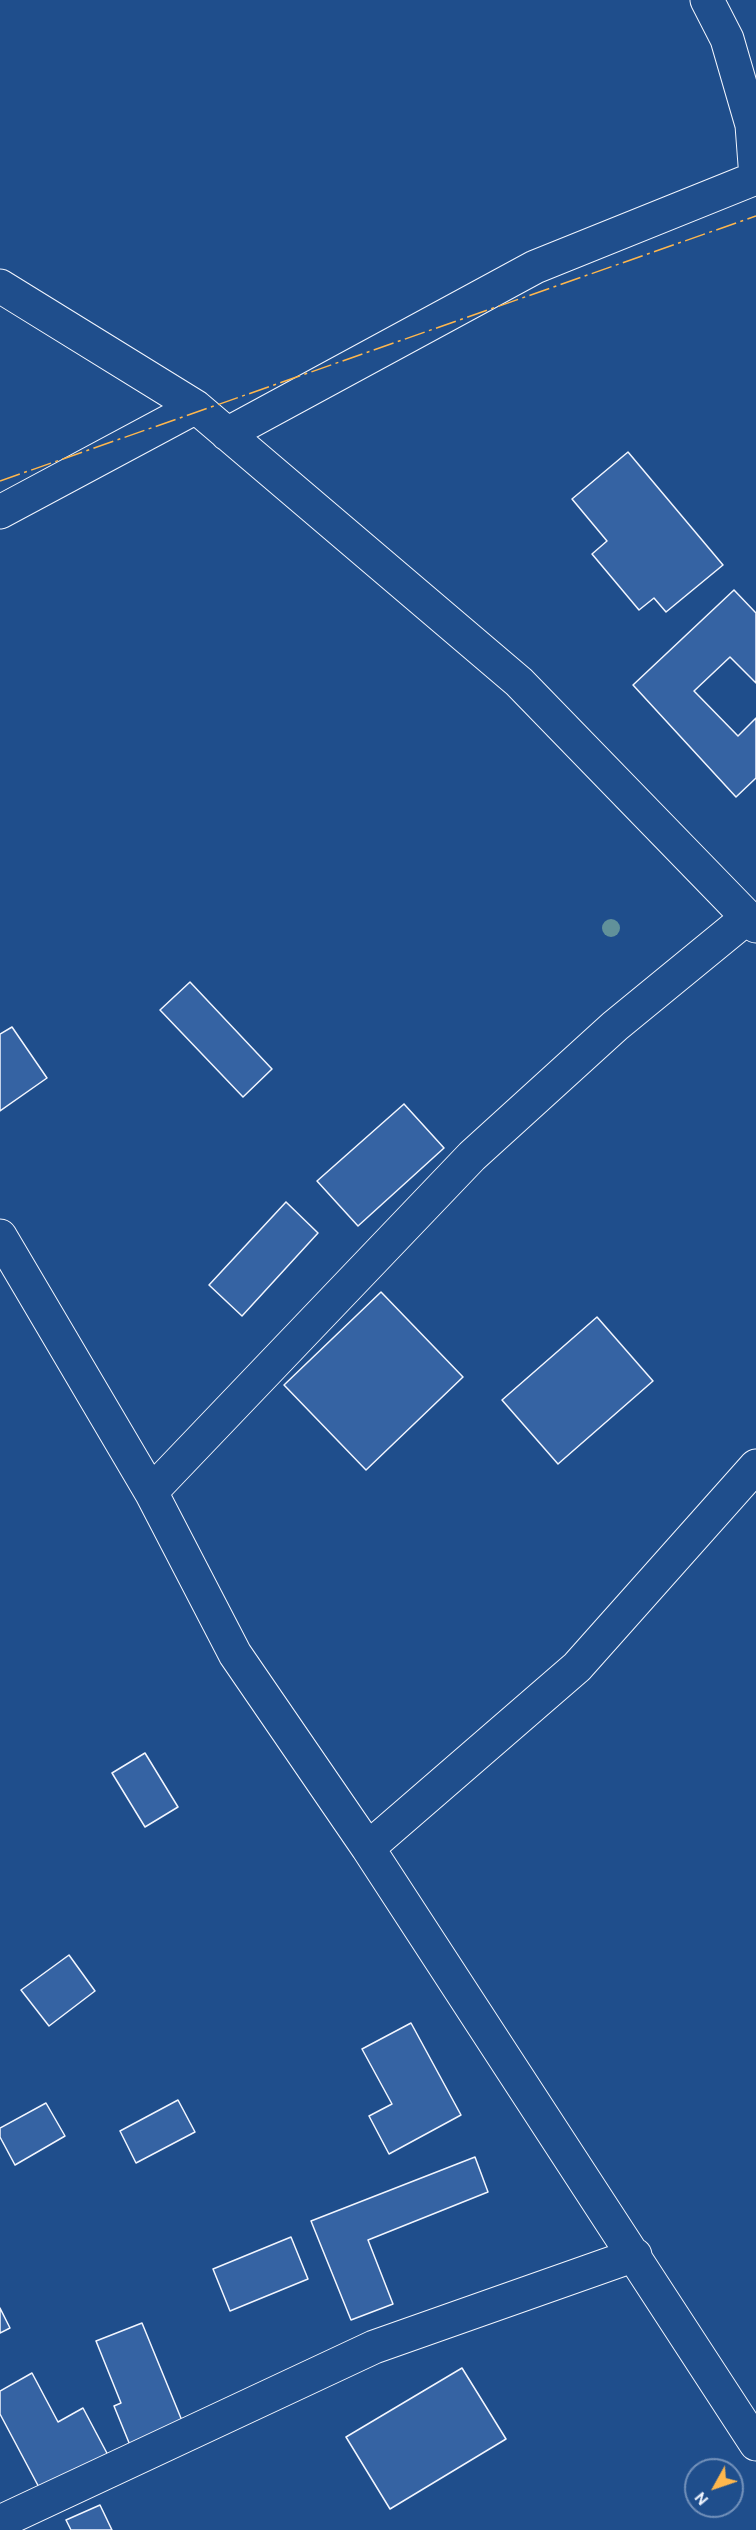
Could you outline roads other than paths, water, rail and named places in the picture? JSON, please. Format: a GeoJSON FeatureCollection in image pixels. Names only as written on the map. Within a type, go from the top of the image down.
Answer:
{"type":"FeatureCollection","features":[{"type":"Feature","properties":{"kind":"street"},"geometry":{"type":"LineString","coordinates":[[227,434],[535,267],[756,178],[752,125],[727,39],[707,0]]}},
{"type":"Feature","properties":{"kind":"street"},"geometry":{"type":"LineString","coordinates":[[0,286],[196,407],[519,682],[752,922],[615,1026],[472,1156],[151,1492]]}},
{"type":"Feature","properties":{"kind":"street"},"geometry":{"type":"LineString","coordinates":[[0,512],[196,407]]}},
{"type":"Feature","properties":{"kind":"street"},"geometry":{"type":"LineString","coordinates":[[0,1236],[151,1492],[235,1654],[368,1848],[756,2444]]}},
{"type":"Feature","properties":{"kind":"street"},"geometry":{"type":"LineString","coordinates":[[368,1848],[577,1667],[756,1466]]}},
{"type":"Feature","properties":{"kind":"street"},"geometry":{"type":"LineString","coordinates":[[0,2522],[374,2348],[635,2255]]}}]}
